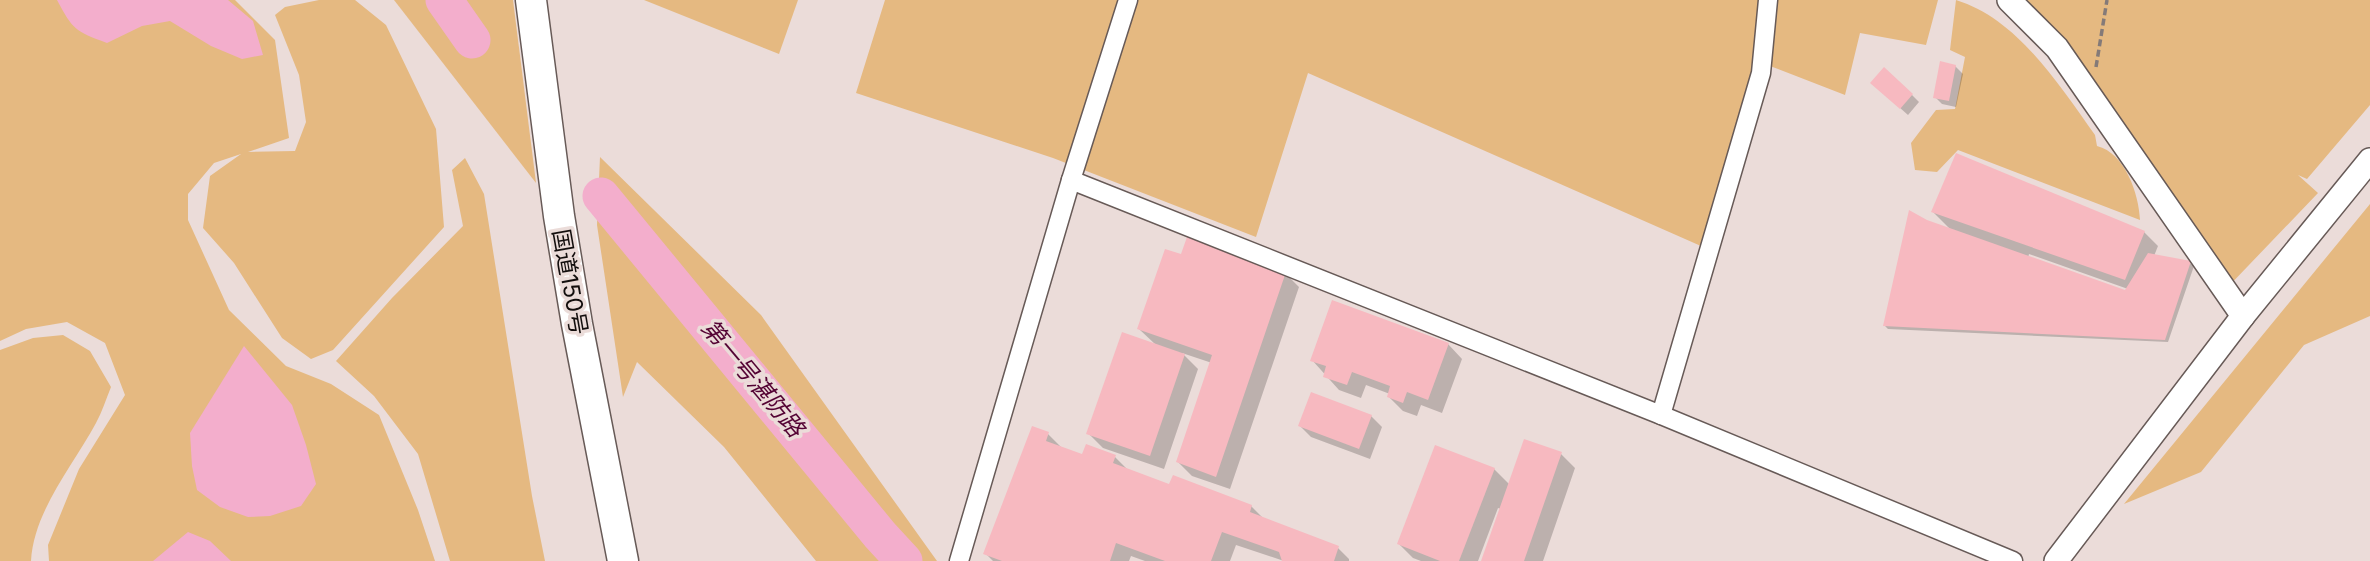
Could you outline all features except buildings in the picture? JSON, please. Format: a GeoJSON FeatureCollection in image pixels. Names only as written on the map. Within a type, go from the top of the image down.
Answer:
{"type":"FeatureCollection","features":[{"type":"Feature","properties":{"kind":"highway","name":"国道150号"},"geometry":{"type":"LineString","coordinates":[[531,0],[559,216],[623,561]]}},
{"type":"Feature","properties":{"kind":"street"},"geometry":{"type":"LineString","coordinates":[[959,561],[1070,180],[1128,0]]}},
{"type":"Feature","properties":{"kind":"street"},"geometry":{"type":"LineString","coordinates":[[1661,415],[1761,73],[1768,0]]}},
{"type":"Feature","properties":{"kind":"street"},"geometry":{"type":"LineString","coordinates":[[2009,0],[2057,48],[2243,316]]}},
{"type":"Feature","properties":{"kind":"street"},"geometry":{"type":"LineString","coordinates":[[2056,561],[2243,316],[2370,160]]}},
{"type":"Feature","properties":{"kind":"street"},"geometry":{"type":"LineString","coordinates":[[1070,180],[1661,415],[2013,561]]}},
{"type":"Feature","properties":{"kind":"path"},"geometry":{"type":"LineString","coordinates":[[2091,94],[2107,0]]}},
{"type":"Feature","properties":{"kind":"shaded area"},"geometry":{"type":"Polygon","coordinates":[[[0,0],[235,0],[275,40],[289,138],[248,152],[295,151],[306,122],[299,75],[275,15],[285,7],[319,0],[355,0],[386,25],[436,129],[444,227],[333,350],[311,359],[282,338],[234,263],[203,228],[210,176],[241,154],[214,163],[188,194],[188,220],[229,310],[286,366],[331,384],[379,415],[418,510],[435,561],[49,561],[48,545],[79,469],[125,395],[105,343],[67,322],[26,329],[0,341],[0,0]]]}},
{"type":"Feature","properties":{"kind":"shaded area"},"geometry":{"type":"Polygon","coordinates":[[[57,0],[228,0],[253,21],[263,55],[242,59],[211,46],[170,21],[142,26],[107,43],[76,28],[57,0]]]}},
{"type":"Feature","properties":{"kind":"shaded area"},"geometry":{"type":"Polygon","coordinates":[[[394,0],[513,0],[536,183],[394,0]]]}},
{"type":"Feature","properties":{"kind":"shaded area"},"geometry":{"type":"Polygon","coordinates":[[[644,0],[798,0],[779,54],[644,0]]]}},
{"type":"Feature","properties":{"kind":"shaded area"},"geometry":{"type":"Polygon","coordinates":[[[885,0],[1768,0],[1761,73],[1710,250],[1308,73],[1256,237],[1053,158],[856,93],[885,0]]]}},
{"type":"Feature","properties":{"kind":"shaded area"},"geometry":{"type":"Polygon","coordinates":[[[1776,0],[1938,0],[1926,45],[1860,33],[1845,95],[1770,66],[1776,0]]]}},
{"type":"Feature","properties":{"kind":"shaded area"},"geometry":{"type":"Polygon","coordinates":[[[1956,0],[1999,22],[2018,38],[2052,75],[2095,135],[2097,146],[2107,150],[2123,166],[2137,198],[2140,220],[1958,150],[1937,172],[1915,170],[1911,143],[1936,110],[1955,109],[1965,57],[1950,50],[1956,0]]]}},
{"type":"Feature","properties":{"kind":"shaded area"},"geometry":{"type":"Polygon","coordinates":[[[2017,0],[2370,0],[2370,105],[2307,179],[2298,175],[2318,193],[2225,290],[2017,0]]]}},
{"type":"Feature","properties":{"kind":"shaded area"},"geometry":{"type":"Polygon","coordinates":[[[600,157],[761,315],[937,561],[816,561],[724,447],[637,362],[623,397],[597,225],[600,157]]]}},
{"type":"Feature","properties":{"kind":"shaded area"},"geometry":{"type":"Polygon","coordinates":[[[465,158],[484,194],[532,496],[545,561],[450,561],[418,454],[374,396],[336,361],[392,298],[463,226],[452,170],[465,158]]]}},
{"type":"Feature","properties":{"kind":"shaded area"},"geometry":{"type":"Polygon","coordinates":[[[2370,204],[2370,316],[2304,345],[2201,472],[2124,504],[2370,204]]]}},
{"type":"Feature","properties":{"kind":"shaded area"},"geometry":{"type":"Polygon","coordinates":[[[63,335],[90,351],[111,387],[96,423],[47,506],[39,524],[31,561],[0,561],[0,350],[33,338],[63,335]]]}},
{"type":"Feature","properties":{"kind":"shaded area"},"geometry":{"type":"Polygon","coordinates":[[[244,346],[292,405],[316,484],[301,506],[270,516],[248,517],[220,507],[197,490],[192,466],[190,433],[244,346]]]}},
{"type":"Feature","properties":{"kind":"shaded area"},"geometry":{"type":"Polygon","coordinates":[[[188,532],[210,541],[231,561],[153,561],[188,532]]]}},
{"type":"Feature","properties":{"kind":"waterway","name":"第一号湛防路"},"geometry":{"type":"LineString","coordinates":[[444,0],[472,40]]}},
{"type":"Feature","properties":{"kind":"waterway","name":"第一号湛防路"},"geometry":{"type":"LineString","coordinates":[[601,196],[904,561]]}}]}
